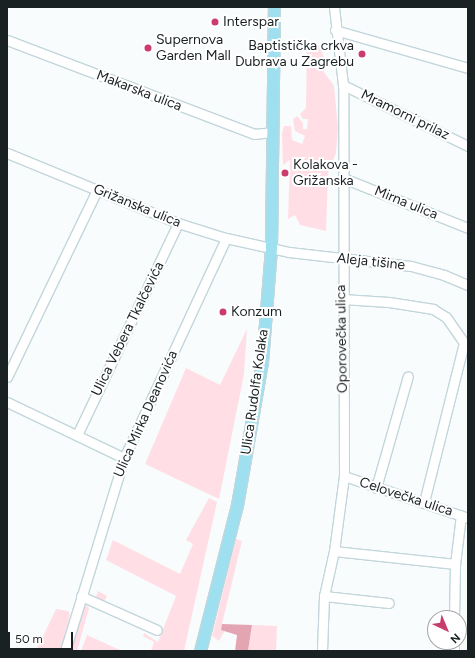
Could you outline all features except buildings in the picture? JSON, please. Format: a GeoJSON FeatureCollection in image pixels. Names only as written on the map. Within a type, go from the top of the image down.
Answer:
{"type":"FeatureCollection","features":[{"type":"Feature","properties":{"kind":"main road","name":"Ulica Rudolfa Kolaka"},"geometry":{"type":"LineString","coordinates":[[200,651],[237,505],[262,362],[271,247],[274,7]]}},
{"type":"Feature","properties":{"kind":"street","name":"Oporovečka ulica"},"geometry":{"type":"LineString","coordinates":[[322,651],[324,596],[334,551],[344,476],[342,299],[343,85],[335,30],[334,7]]}},
{"type":"Feature","properties":{"kind":"street"},"geometry":{"type":"LineString","coordinates":[[335,30],[468,68]]}},
{"type":"Feature","properties":{"kind":"street","name":"Makarska ulica"},"geometry":{"type":"LineString","coordinates":[[7,40],[254,134],[272,132]]}},
{"type":"Feature","properties":{"kind":"street","name":"Mramorni prilaz"},"geometry":{"type":"LineString","coordinates":[[343,85],[468,146]]}},
{"type":"Feature","properties":{"kind":"street","name":"Grižanska ulica"},"geometry":{"type":"LineString","coordinates":[[8,155],[178,223],[226,238],[271,247]]}},
{"type":"Feature","properties":{"kind":"street","name":"Mirna ulica"},"geometry":{"type":"LineString","coordinates":[[343,178],[468,228]]}},
{"type":"Feature","properties":{"kind":"street"},"geometry":{"type":"LineString","coordinates":[[7,377],[97,190]]}},
{"type":"Feature","properties":{"kind":"street","name":"Ulica Vebera Tkalčevića"},"geometry":{"type":"LineString","coordinates":[[77,435],[178,223]]}},
{"type":"Feature","properties":{"kind":"street","name":"Ulica Mirka Deanovića"},"geometry":{"type":"LineString","coordinates":[[65,651],[124,458],[226,238]]}},
{"type":"Feature","properties":{"kind":"street","name":"Aleja tišine"},"geometry":{"type":"LineString","coordinates":[[271,247],[342,259],[411,266],[444,275],[468,285]]}},
{"type":"Feature","properties":{"kind":"street"},"geometry":{"type":"LineString","coordinates":[[342,299],[389,302],[433,309],[446,317],[466,346],[424,502]]}},
{"type":"Feature","properties":{"kind":"street"},"geometry":{"type":"LineString","coordinates":[[376,488],[408,376]]}},
{"type":"Feature","properties":{"kind":"street"},"geometry":{"type":"LineString","coordinates":[[7,402],[124,458]]}},
{"type":"Feature","properties":{"kind":"street","name":"Celovečka ulica"},"geometry":{"type":"LineString","coordinates":[[344,476],[376,488],[424,502],[464,516]]}},
{"type":"Feature","properties":{"kind":"street"},"geometry":{"type":"LineString","coordinates":[[454,610],[455,564],[464,516]]}},
{"type":"Feature","properties":{"kind":"street"},"geometry":{"type":"LineString","coordinates":[[334,551],[455,564]]}},
{"type":"Feature","properties":{"kind":"street"},"geometry":{"type":"LineString","coordinates":[[81,596],[157,630]]}},
{"type":"Feature","properties":{"kind":"street"},"geometry":{"type":"LineString","coordinates":[[324,596],[389,603]]}},
{"type":"Feature","properties":{"kind":"shaded area"},"geometry":{"type":"Polygon","coordinates":[[[307,41],[319,46],[326,61],[324,72],[334,86],[338,128],[336,153],[328,173],[326,231],[300,225],[295,215],[288,219],[290,160],[283,165],[282,133],[284,126],[291,126],[292,140],[302,144],[305,136],[295,131],[293,119],[297,116],[303,123],[303,129],[307,129],[308,119],[303,119],[300,114],[306,108],[307,41]]]}},
{"type":"Feature","properties":{"kind":"shaded area"},"geometry":{"type":"Polygon","coordinates":[[[247,329],[244,374],[219,499],[145,464],[186,368],[220,385],[247,329]]]}},
{"type":"Feature","properties":{"kind":"shaded area"},"geometry":{"type":"Polygon","coordinates":[[[209,498],[217,502],[184,651],[151,651],[154,642],[143,636],[144,633],[158,642],[176,596],[106,560],[113,540],[180,574],[193,544],[186,540],[209,498]]]}},
{"type":"Feature","properties":{"kind":"shaded area"},"geometry":{"type":"Polygon","coordinates":[[[236,539],[242,541],[221,629],[225,630],[219,641],[212,636],[236,539]]]}},
{"type":"Feature","properties":{"kind":"shaded area"},"geometry":{"type":"Polygon","coordinates":[[[98,591],[107,596],[104,602],[95,599],[98,591]]]}},
{"type":"Feature","properties":{"kind":"shaded area"},"geometry":{"type":"Polygon","coordinates":[[[86,605],[89,608],[77,651],[70,651],[80,610],[86,605]]]}},
{"type":"Feature","properties":{"kind":"shaded area"},"geometry":{"type":"Polygon","coordinates":[[[56,609],[68,611],[70,614],[61,651],[36,651],[56,609]]]}},
{"type":"Feature","properties":{"kind":"shaded area"},"geometry":{"type":"Polygon","coordinates":[[[222,624],[252,625],[248,651],[235,651],[237,635],[221,630],[222,624]]]}},
{"type":"Feature","properties":{"kind":"shaded area"},"geometry":{"type":"Polygon","coordinates":[[[252,625],[277,626],[276,651],[248,651],[252,625]]]}},
{"type":"Feature","properties":{"kind":"shaded area"},"geometry":{"type":"Polygon","coordinates":[[[87,635],[122,651],[81,651],[87,635]]]}},
{"type":"Feature","properties":{"kind":"place","name":"Interspar"},"geometry":{"type":"Point","coordinates":[215,22]}},
{"type":"Feature","properties":{"kind":"place","name":"Supernova Garden Mall"},"geometry":{"type":"Point","coordinates":[148,48]}},
{"type":"Feature","properties":{"kind":"place","name":"Baptistička crkva Dubrava u Zagrebu"},"geometry":{"type":"Point","coordinates":[362,54]}},
{"type":"Feature","properties":{"kind":"place","name":"Kolakova - Grižanska"},"geometry":{"type":"Point","coordinates":[285,173]}},
{"type":"Feature","properties":{"kind":"place","name":"Konzum"},"geometry":{"type":"Point","coordinates":[223,312]}}]}
